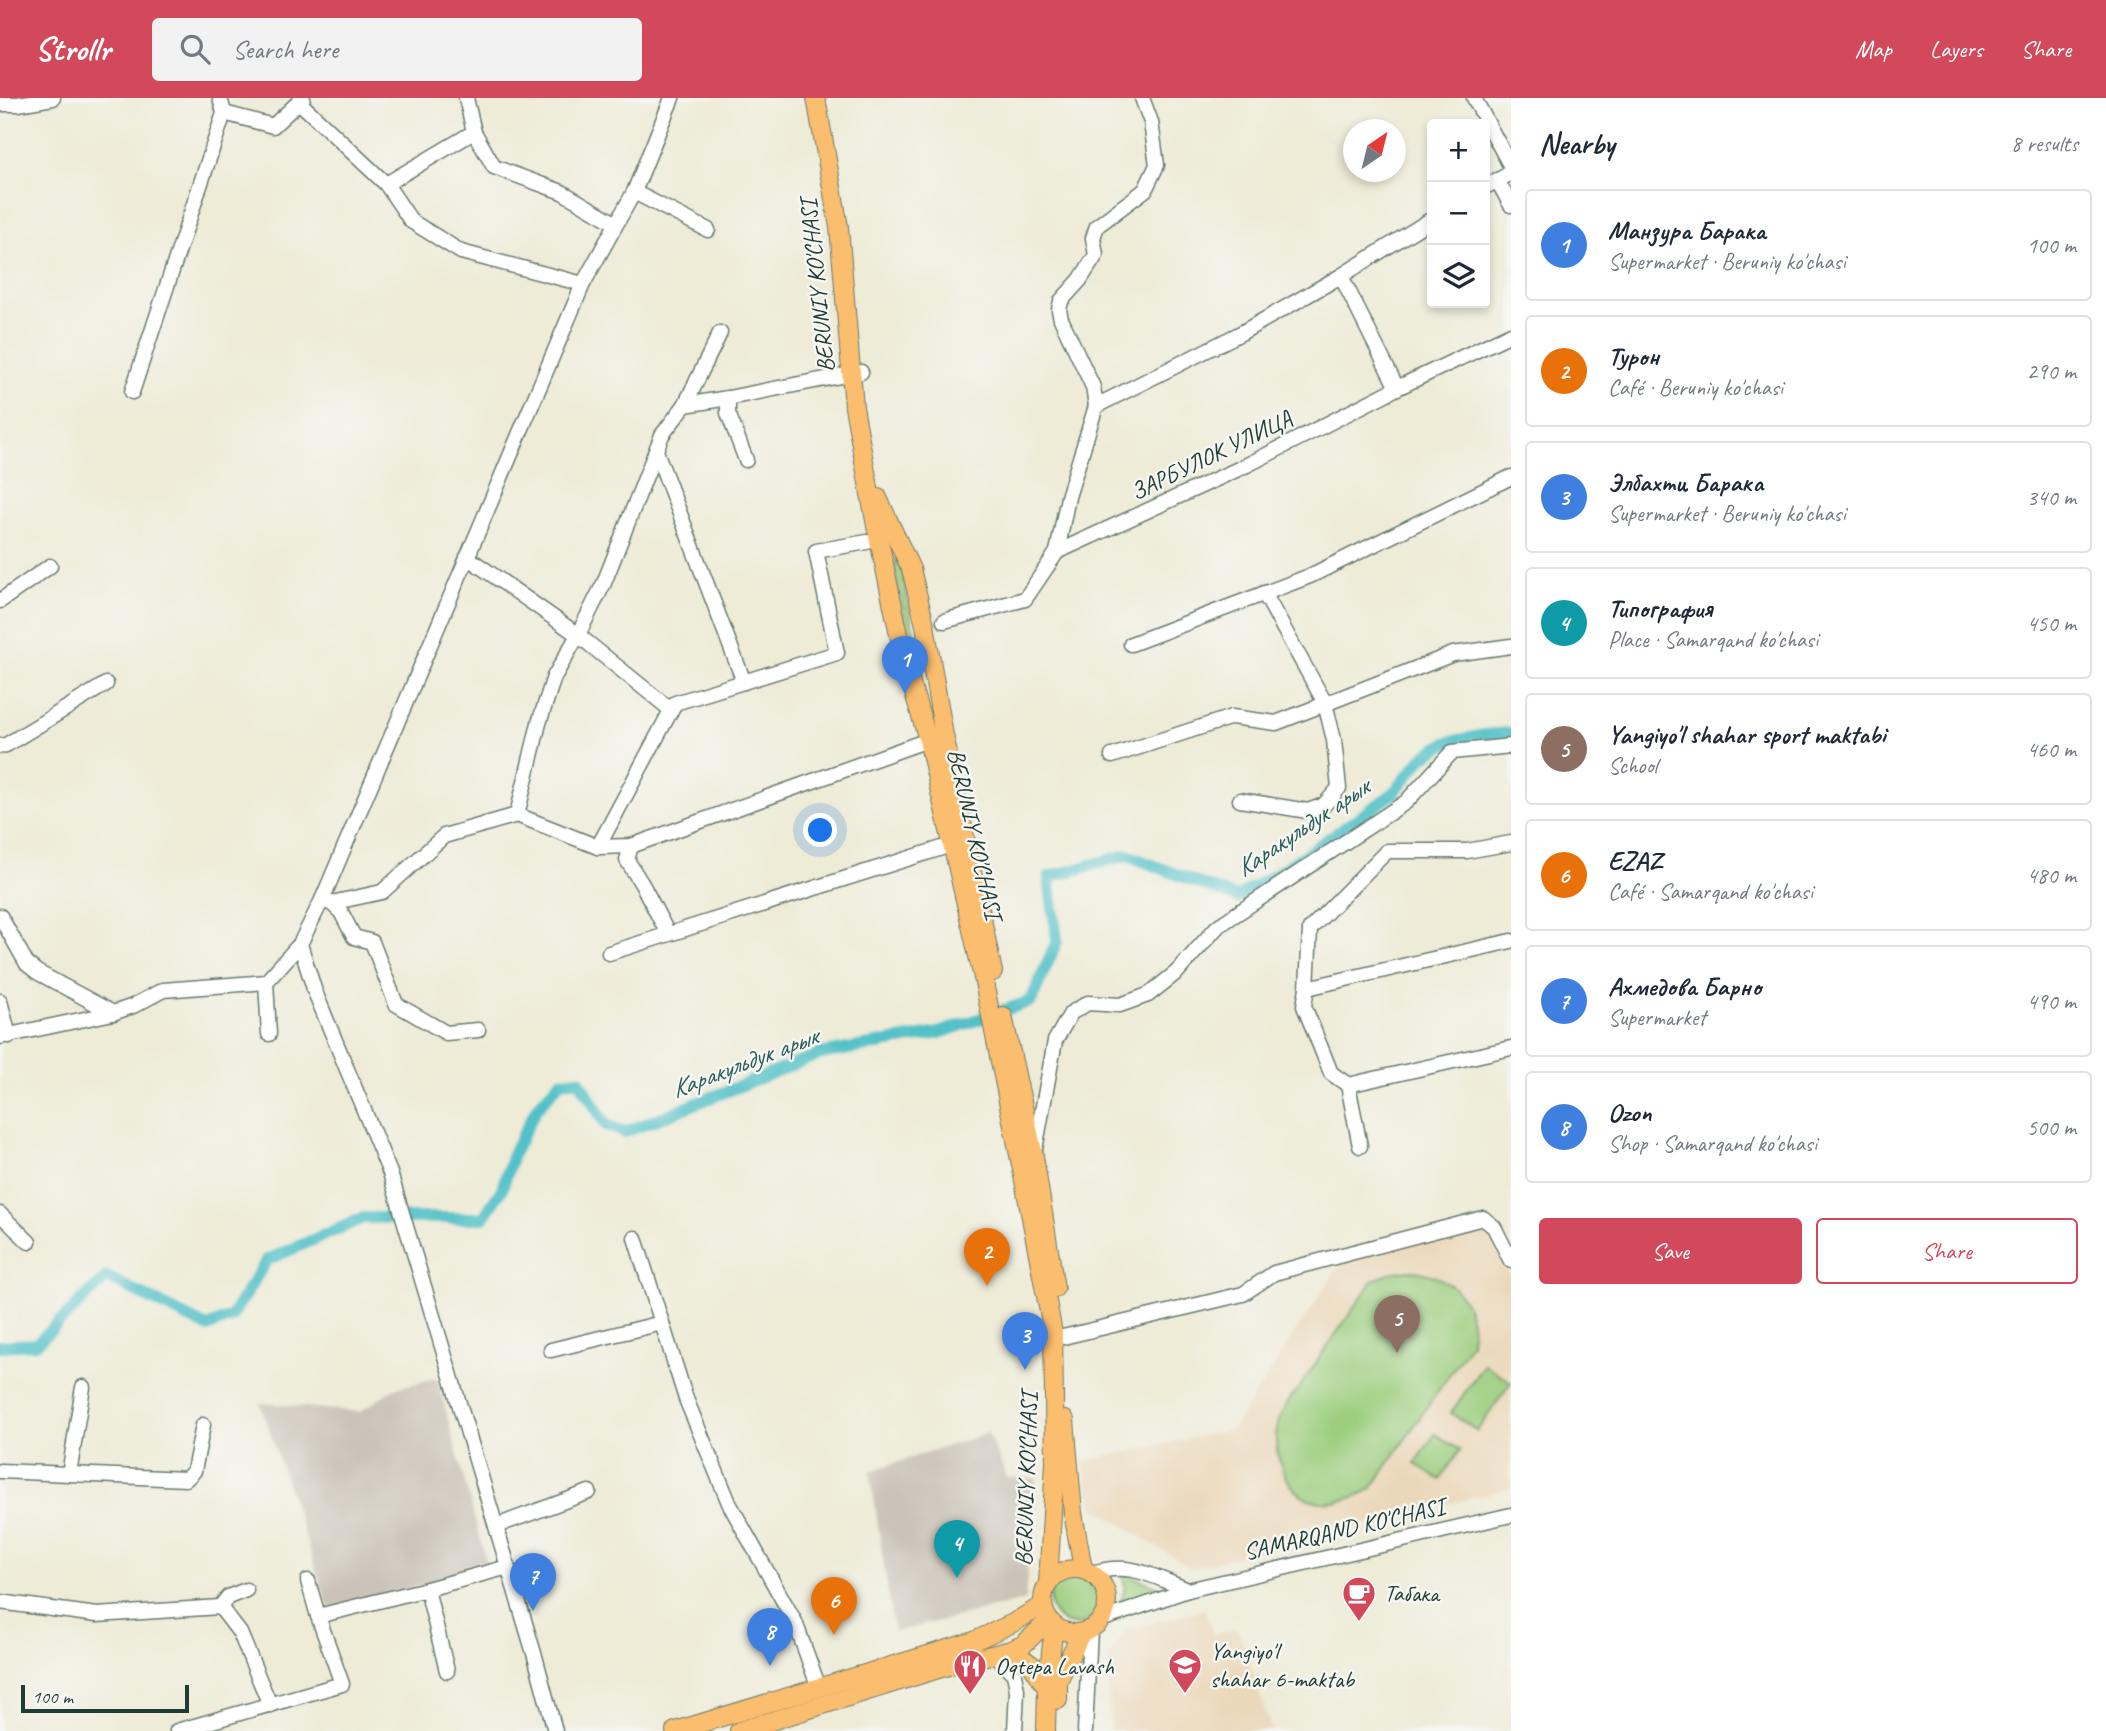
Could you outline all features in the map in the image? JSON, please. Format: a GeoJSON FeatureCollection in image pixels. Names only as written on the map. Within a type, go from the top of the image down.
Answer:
{"type":"FeatureCollection","features":[{"type":"Feature","properties":{"kind":"main road","name":"BERUNIY KO'CHASI"},"geometry":{"type":"LineString","coordinates":[[816,98],[839,227],[856,372],[879,503],[911,569],[920,605],[959,842],[1063,1337],[1065,1418],[1072,1499],[1088,1571]]}},
{"type":"Feature","properties":{"kind":"main road","name":"BERUNIY KO'CHASI"},"geometry":{"type":"LineString","coordinates":[[825,98],[850,225],[856,372],[854,407],[875,539],[905,663],[959,842]]}},
{"type":"Feature","properties":{"kind":"main road"},"geometry":{"type":"LineString","coordinates":[[875,539],[895,543],[903,551]]}},
{"type":"Feature","properties":{"kind":"main road"},"geometry":{"type":"LineString","coordinates":[[905,663],[914,674],[921,676],[927,673],[930,654]]}},
{"type":"Feature","properties":{"kind":"main road","name":"BERUNIY KO'CHASI"},"geometry":{"type":"LineString","coordinates":[[1027,1158],[1053,1333],[1055,1462],[1048,1584],[1044,1594],[1049,1616],[1045,1731]]}},
{"type":"Feature","properties":{"kind":"main road","name":"BERUNIY KO'CHASI"},"geometry":{"type":"LineString","coordinates":[[1048,1584],[1063,1571],[1088,1571],[1100,1580],[1108,1600],[1058,1681],[1058,1731]]}},
{"type":"Feature","properties":{"kind":"main road"},"geometry":{"type":"LineString","coordinates":[[739,1731],[958,1663],[1003,1653],[1024,1644],[1049,1616]]}},
{"type":"Feature","properties":{"kind":"main road"},"geometry":{"type":"LineString","coordinates":[[675,1731],[974,1642],[1013,1623],[1049,1616],[1071,1633],[1091,1627]]}},
{"type":"Feature","properties":{"kind":"main road"},"geometry":{"type":"LineString","coordinates":[[1003,1653],[1032,1665],[1046,1688]]}},
{"type":"Feature","properties":{"kind":"street"},"geometry":{"type":"LineString","coordinates":[[0,104],[53,98]]}},
{"type":"Feature","properties":{"kind":"street"},"geometry":{"type":"LineString","coordinates":[[132,392],[224,113],[220,98]]}},
{"type":"Feature","properties":{"kind":"street"},"geometry":{"type":"LineString","coordinates":[[466,98],[474,132],[494,167],[562,192],[615,223]]}},
{"type":"Feature","properties":{"kind":"street"},"geometry":{"type":"LineString","coordinates":[[0,1001],[4,1036],[113,1013],[163,990],[266,982],[300,944],[326,902],[467,557],[583,284],[634,192],[672,98]]}},
{"type":"Feature","properties":{"kind":"street"},"geometry":{"type":"LineString","coordinates":[[920,605],[930,619],[944,621],[1025,599],[1057,552],[1068,497],[1096,406],[1093,387],[1060,319],[1059,310],[1061,301],[1080,280],[1096,255],[1093,238],[1097,226],[1145,190],[1157,165],[1151,122],[1142,98]]}},
{"type":"Feature","properties":{"kind":"street"},"geometry":{"type":"LineString","coordinates":[[1474,98],[1511,167]]}},
{"type":"Feature","properties":{"kind":"street"},"geometry":{"type":"LineString","coordinates":[[224,113],[273,126],[301,100],[386,184],[411,221],[461,252],[583,284]]}},
{"type":"Feature","properties":{"kind":"street"},"geometry":{"type":"LineString","coordinates":[[386,184],[474,132]]}},
{"type":"Feature","properties":{"kind":"street"},"geometry":{"type":"LineString","coordinates":[[1511,173],[1491,183],[1511,205]]}},
{"type":"Feature","properties":{"kind":"street"},"geometry":{"type":"LineString","coordinates":[[634,192],[708,230]]}},
{"type":"Feature","properties":{"kind":"street"},"geometry":{"type":"LineString","coordinates":[[1096,406],[1241,333],[1427,222]]}},
{"type":"Feature","properties":{"kind":"street"},"geometry":{"type":"LineString","coordinates":[[1340,276],[1397,388]]}},
{"type":"Feature","properties":{"kind":"street"},"geometry":{"type":"LineString","coordinates":[[517,815],[538,723],[554,677],[604,583],[662,435],[685,405],[720,333]]}},
{"type":"Feature","properties":{"kind":"street","name":"ЗАРБУЛОК УЛИЦА"},"geometry":{"type":"LineString","coordinates":[[1057,552],[1247,465],[1397,388],[1511,334]]}},
{"type":"Feature","properties":{"kind":"street"},"geometry":{"type":"LineString","coordinates":[[685,405],[856,372]]}},
{"type":"Feature","properties":{"kind":"street"},"geometry":{"type":"LineString","coordinates":[[728,398],[728,413],[747,460]]}},
{"type":"Feature","properties":{"kind":"street"},"geometry":{"type":"LineString","coordinates":[[656,451],[744,682]]}},
{"type":"Feature","properties":{"kind":"street"},"geometry":{"type":"LineString","coordinates":[[1131,644],[1310,576],[1511,477]]}},
{"type":"Feature","properties":{"kind":"street"},"geometry":{"type":"LineString","coordinates":[[598,847],[675,703],[837,653],[816,551],[875,539]]}},
{"type":"Feature","properties":{"kind":"street"},"geometry":{"type":"LineString","coordinates":[[467,557],[578,635],[671,710]]}},
{"type":"Feature","properties":{"kind":"street"},"geometry":{"type":"LineString","coordinates":[[0,601],[50,566]]}},
{"type":"Feature","properties":{"kind":"street"},"geometry":{"type":"LineString","coordinates":[[1240,800],[1308,811],[1324,805],[1339,788],[1334,740],[1325,703],[1264,593]]}},
{"type":"Feature","properties":{"kind":"street"},"geometry":{"type":"LineString","coordinates":[[930,654],[934,631],[944,621]]}},
{"type":"Feature","properties":{"kind":"street"},"geometry":{"type":"LineString","coordinates":[[1112,756],[1232,717],[1276,723],[1453,654],[1511,646]]}},
{"type":"Feature","properties":{"kind":"street"},"geometry":{"type":"LineString","coordinates":[[0,746],[6,745],[106,684]]}},
{"type":"Feature","properties":{"kind":"street"},"geometry":{"type":"LineString","coordinates":[[326,902],[382,892],[444,836],[517,815],[598,847],[631,846],[928,740]]}},
{"type":"Feature","properties":{"kind":"street"},"geometry":{"type":"LineString","coordinates":[[1027,1158],[1055,1041],[1071,1013],[1088,1003],[1120,1005],[1147,995],[1177,972],[1218,926],[1406,802],[1452,752],[1511,746]]}},
{"type":"Feature","properties":{"kind":"street"},"geometry":{"type":"LineString","coordinates":[[609,953],[959,842]]}},
{"type":"Feature","properties":{"kind":"street"},"geometry":{"type":"LineString","coordinates":[[1360,1146],[1348,1086],[1331,1073],[1304,1006],[1311,929],[1387,851],[1467,851],[1511,843]]}},
{"type":"Feature","properties":{"kind":"street"},"geometry":{"type":"LineString","coordinates":[[631,846],[627,860],[668,934]]}},
{"type":"Feature","properties":{"kind":"street"},"geometry":{"type":"LineString","coordinates":[[326,902],[341,912],[354,937],[372,942],[396,1004],[446,1033],[478,1030]]}},
{"type":"Feature","properties":{"kind":"street"},"geometry":{"type":"LineString","coordinates":[[0,916],[27,964],[113,1013]]}},
{"type":"Feature","properties":{"kind":"street"},"geometry":{"type":"LineString","coordinates":[[1307,988],[1511,941]]}},
{"type":"Feature","properties":{"kind":"street"},"geometry":{"type":"LineString","coordinates":[[300,944],[315,992],[390,1173],[537,1660],[555,1731]]}},
{"type":"Feature","properties":{"kind":"street"},"geometry":{"type":"LineString","coordinates":[[266,982],[269,1034]]}},
{"type":"Feature","properties":{"kind":"street"},"geometry":{"type":"LineString","coordinates":[[1348,1086],[1511,1048]]}},
{"type":"Feature","properties":{"kind":"street"},"geometry":{"type":"LineString","coordinates":[[0,1214],[29,1242]]}},
{"type":"Feature","properties":{"kind":"street"},"geometry":{"type":"LineString","coordinates":[[1063,1337],[1243,1294],[1274,1273],[1483,1218],[1494,1227],[1511,1261]]}},
{"type":"Feature","properties":{"kind":"street"},"geometry":{"type":"LineString","coordinates":[[635,1238],[686,1399],[730,1505],[795,1622],[819,1688]]}},
{"type":"Feature","properties":{"kind":"street"},"geometry":{"type":"LineString","coordinates":[[551,1350],[662,1323]]}},
{"type":"Feature","properties":{"kind":"street"},"geometry":{"type":"LineString","coordinates":[[69,1474],[83,1387]]}},
{"type":"Feature","properties":{"kind":"street"},"geometry":{"type":"LineString","coordinates":[[0,1471],[186,1479],[194,1471],[203,1425]]}},
{"type":"Feature","properties":{"kind":"street"},"geometry":{"type":"LineString","coordinates":[[496,1527],[589,1492]]}},
{"type":"Feature","properties":{"kind":"street","name":"SAMARQAND KO'CHASI"},"geometry":{"type":"LineString","coordinates":[[1091,1627],[1188,1590],[1511,1515]]}},
{"type":"Feature","properties":{"kind":"street"},"geometry":{"type":"LineString","coordinates":[[318,1616],[508,1567]]}},
{"type":"Feature","properties":{"kind":"street"},"geometry":{"type":"LineString","coordinates":[[1088,1571],[1123,1567],[1188,1590]]}},
{"type":"Feature","properties":{"kind":"street"},"geometry":{"type":"LineString","coordinates":[[177,1731],[342,1684],[307,1581]]}},
{"type":"Feature","properties":{"kind":"street"},"geometry":{"type":"LineString","coordinates":[[427,1589],[447,1671]]}},
{"type":"Feature","properties":{"kind":"street"},"geometry":{"type":"LineString","coordinates":[[0,1602],[97,1615],[220,1607],[228,1597],[246,1590]]}},
{"type":"Feature","properties":{"kind":"street"},"geometry":{"type":"LineString","coordinates":[[220,1607],[240,1633],[270,1705]]}},
{"type":"Feature","properties":{"kind":"street","name":"BERUNIY KO'CHASI"},"geometry":{"type":"LineString","coordinates":[[1085,1731],[1091,1627]]}},
{"type":"Feature","properties":{"kind":"street"},"geometry":{"type":"LineString","coordinates":[[1003,1653],[1014,1674],[1017,1690],[1015,1731]]}},
{"type":"Feature","properties":{"kind":"shaded area"},"geometry":{"type":"Polygon","coordinates":[[[1477,1227],[1487,1230],[1511,1277],[1511,1488],[1191,1568],[1094,1507],[1082,1462],[1232,1429],[1342,1262],[1477,1227]]]}},
{"type":"Feature","properties":{"kind":"shaded area"},"geometry":{"type":"Polygon","coordinates":[[[437,1378],[488,1569],[329,1608],[260,1403],[360,1412],[393,1389],[437,1378]]]}},
{"type":"Feature","properties":{"kind":"shaded area"},"geometry":{"type":"Polygon","coordinates":[[[988,1433],[1007,1478],[1036,1478],[1025,1600],[894,1632],[870,1471],[988,1433]]]}},
{"type":"Feature","properties":{"kind":"shaded area","name":"Yangiyo'l shahar 6-maktab"},"geometry":{"type":"Polygon","coordinates":[[[1205,1609],[1213,1634],[1238,1629],[1272,1731],[1110,1731],[1108,1658],[1126,1630],[1205,1609]]]}},
{"type":"Feature","properties":{"kind":"green space"},"geometry":{"type":"Polygon","coordinates":[[[896,556],[901,568],[919,658],[917,668],[913,660],[895,569],[896,556]]]}},
{"type":"Feature","properties":{"kind":"green space"},"geometry":{"type":"Polygon","coordinates":[[[1408,1270],[1436,1277],[1457,1291],[1469,1313],[1471,1343],[1371,1489],[1336,1502],[1308,1499],[1293,1487],[1282,1470],[1276,1439],[1281,1415],[1372,1281],[1389,1273],[1408,1270]]]}},
{"type":"Feature","properties":{"kind":"green space"},"geometry":{"type":"Polygon","coordinates":[[[1484,1364],[1511,1382],[1477,1431],[1451,1413],[1484,1364]]]}},
{"type":"Feature","properties":{"kind":"green space"},"geometry":{"type":"Polygon","coordinates":[[[1435,1434],[1460,1450],[1440,1480],[1415,1464],[1435,1434]]]}},
{"type":"Feature","properties":{"kind":"green space"},"geometry":{"type":"Polygon","coordinates":[[[1122,1573],[1168,1590],[1121,1601],[1125,1586],[1122,1573]]]}},
{"type":"Feature","properties":{"kind":"green space"},"geometry":{"type":"Polygon","coordinates":[[[1075,1575],[1093,1582],[1100,1600],[1093,1618],[1075,1625],[1057,1618],[1050,1600],[1057,1582],[1075,1575]]]}},
{"type":"Feature","properties":{"kind":"waterway","name":"Каракульдук арык"},"geometry":{"type":"LineString","coordinates":[[0,1346],[36,1344],[107,1277],[207,1327],[231,1317],[267,1260],[363,1218],[483,1218],[502,1189],[513,1154],[536,1109],[560,1082],[579,1080],[606,1125],[625,1132],[820,1054],[939,1033],[1031,1001],[1057,941],[1049,877],[1127,855],[1237,898],[1393,794],[1423,757],[1446,743],[1511,733]]}},
{"type":"Feature","properties":{"kind":"place","name":"Манзура Барака"},"geometry":{"type":"Point","coordinates":[905,694]}},
{"type":"Feature","properties":{"kind":"place","name":"Турон"},"geometry":{"type":"Point","coordinates":[987,1286]}},
{"type":"Feature","properties":{"kind":"place","name":"Yangiyo'l shahar sport maktabi"},"geometry":{"type":"Point","coordinates":[1397,1353]}},
{"type":"Feature","properties":{"kind":"place","name":"Элбахти Барака"},"geometry":{"type":"Point","coordinates":[1025,1370]}},
{"type":"Feature","properties":{"kind":"place","name":"Типография"},"geometry":{"type":"Point","coordinates":[957,1578]}},
{"type":"Feature","properties":{"kind":"place","name":"Ахмедова Барно"},"geometry":{"type":"Point","coordinates":[533,1611]}},
{"type":"Feature","properties":{"kind":"place","name":"Табака"},"geometry":{"type":"Point","coordinates":[1359,1623]}},
{"type":"Feature","properties":{"kind":"place","name":"EZAZ"},"geometry":{"type":"Point","coordinates":[834,1635]}},
{"type":"Feature","properties":{"kind":"place","name":"Ozon"},"geometry":{"type":"Point","coordinates":[770,1666]}},
{"type":"Feature","properties":{"kind":"place","name":"Yangiyo'l shahar 6-maktab"},"geometry":{"type":"Point","coordinates":[1185,1695]}},
{"type":"Feature","properties":{"kind":"place","name":"Oqtepa Lavash"},"geometry":{"type":"Point","coordinates":[970,1696]}}]}
